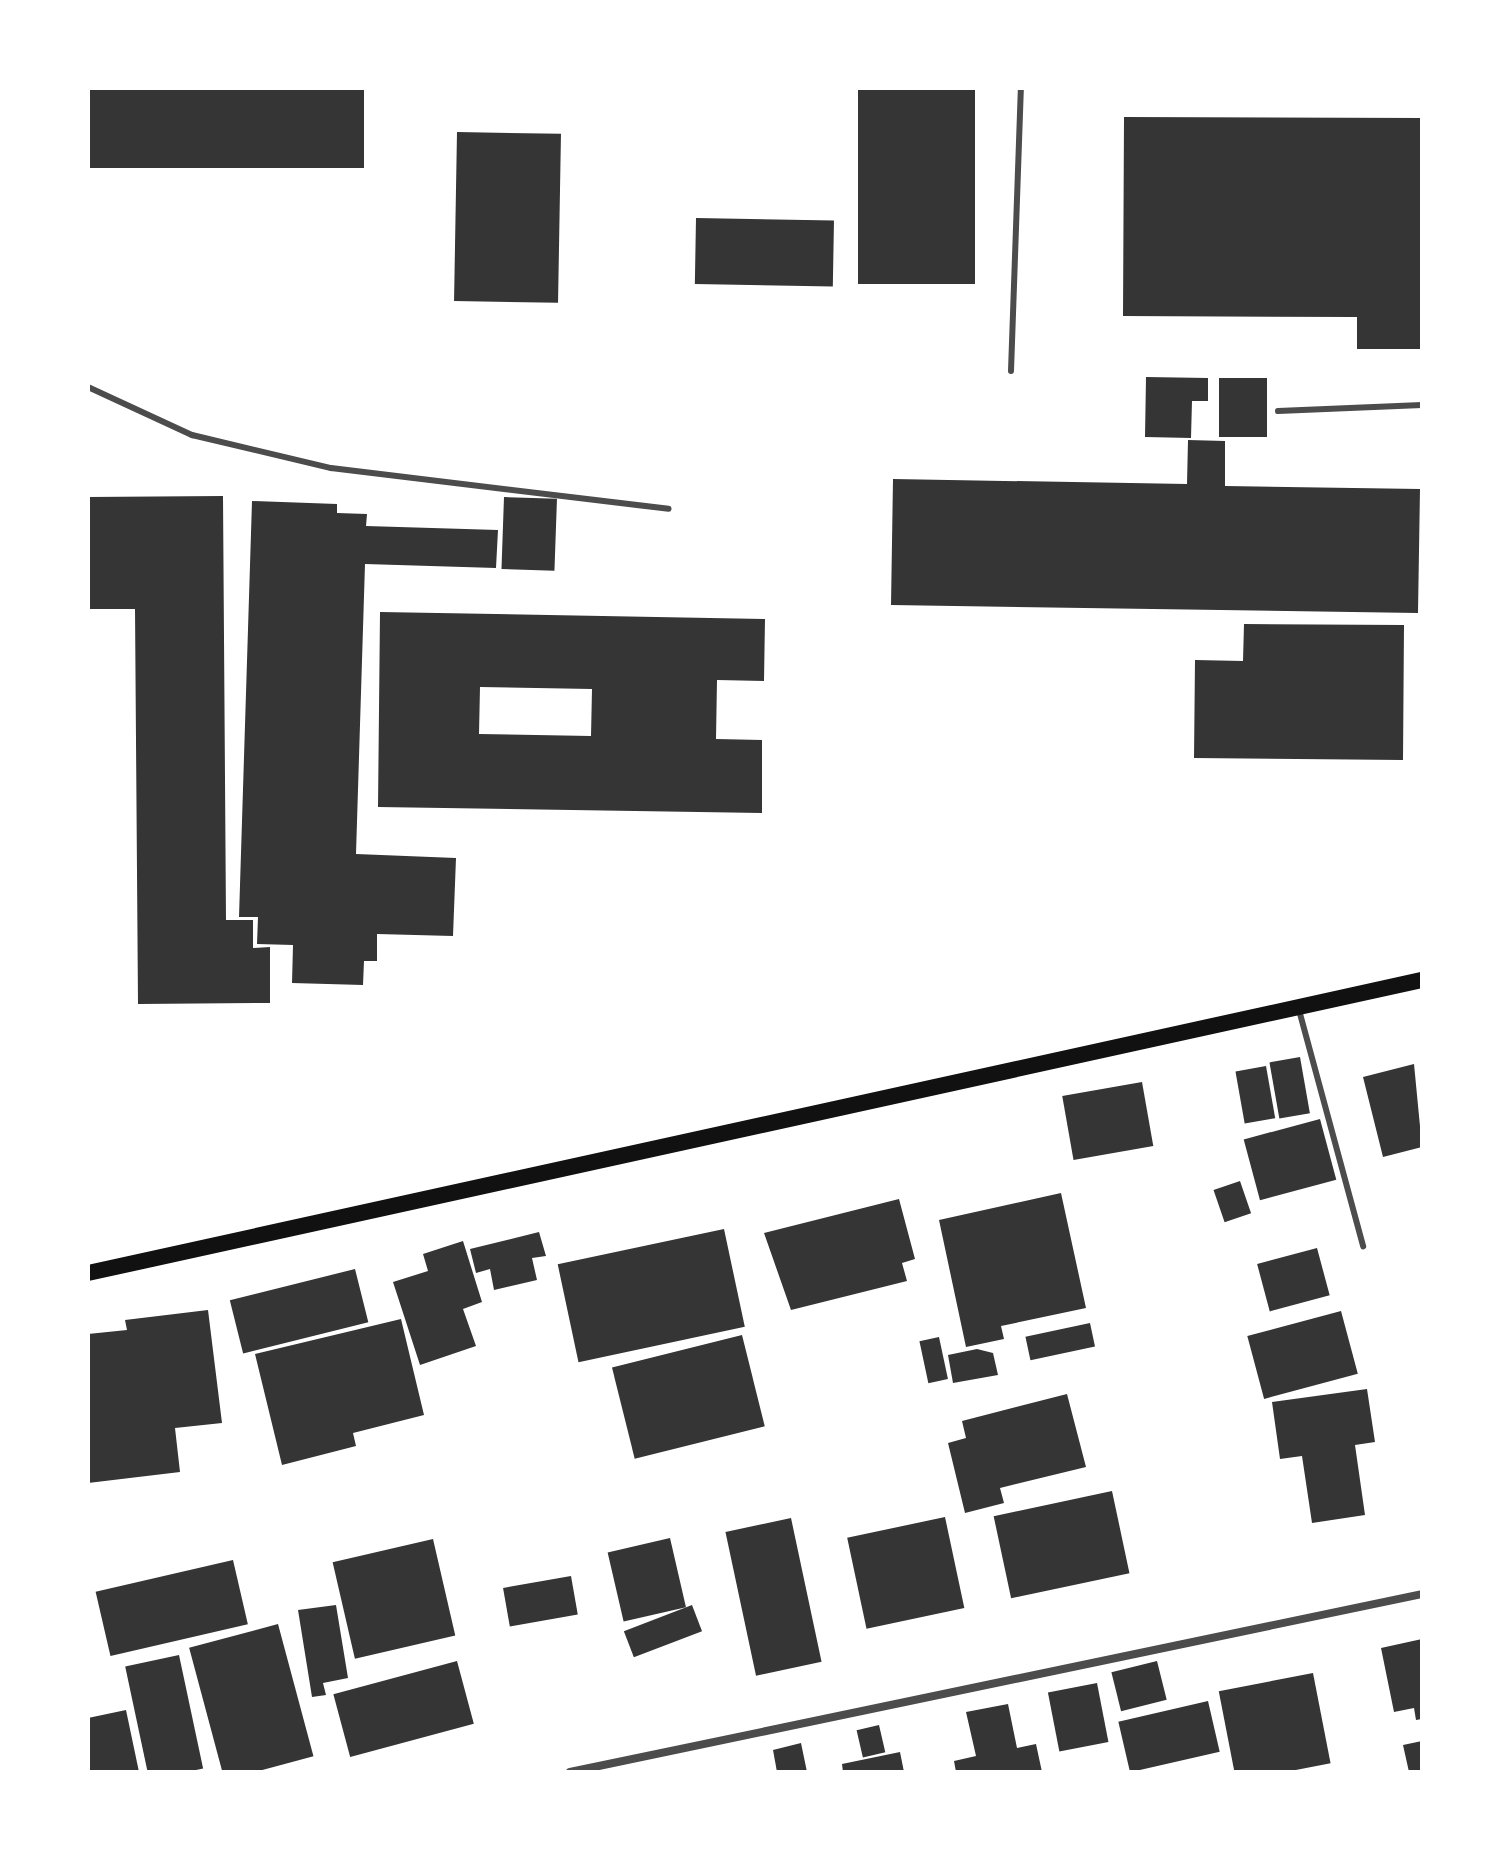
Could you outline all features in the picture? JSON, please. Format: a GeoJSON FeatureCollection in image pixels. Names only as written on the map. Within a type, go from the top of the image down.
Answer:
{"type":"FeatureCollection","features":[{"type":"Feature","properties":{"kind":"main road"},"geometry":{"type":"LineString","coordinates":[[88,1273],[1422,980]]}},
{"type":"Feature","properties":{"kind":"street"},"geometry":{"type":"LineString","coordinates":[[570,1772],[1422,1594]]}},
{"type":"Feature","properties":{"kind":"lane"},"geometry":{"type":"LineString","coordinates":[[1011,371],[1021,88]]}},
{"type":"Feature","properties":{"kind":"lane"},"geometry":{"type":"LineString","coordinates":[[88,387],[192,435],[331,468],[669,509]]}},
{"type":"Feature","properties":{"kind":"lane"},"geometry":{"type":"LineString","coordinates":[[1278,411],[1422,405]]}},
{"type":"Feature","properties":{"kind":"lane"},"geometry":{"type":"LineString","coordinates":[[1299,1007],[1363,1246]]}},
{"type":"Feature","properties":{"kind":"building"},"geometry":{"type":"Polygon","coordinates":[[[88,88],[364,88],[364,168],[88,168],[88,88]]]}},
{"type":"Feature","properties":{"kind":"building"},"geometry":{"type":"Polygon","coordinates":[[[858,88],[975,88],[975,284],[858,284],[858,88]]]}},
{"type":"Feature","properties":{"kind":"building"},"geometry":{"type":"Polygon","coordinates":[[[1124,117],[1422,118],[1422,349],[1357,349],[1357,317],[1123,316],[1124,117]]]}},
{"type":"Feature","properties":{"kind":"building"},"geometry":{"type":"Polygon","coordinates":[[[457,132],[561,134],[558,303],[454,301],[457,132]]]}},
{"type":"Feature","properties":{"kind":"building"},"geometry":{"type":"Polygon","coordinates":[[[696,218],[834,220],[833,286],[695,284],[696,218]]]}},
{"type":"Feature","properties":{"kind":"building"},"geometry":{"type":"Polygon","coordinates":[[[1146,377],[1208,378],[1208,401],[1192,401],[1191,438],[1145,437],[1146,377]]]}},
{"type":"Feature","properties":{"kind":"building"},"geometry":{"type":"Polygon","coordinates":[[[1219,378],[1267,378],[1267,437],[1219,437],[1219,378]]]}},
{"type":"Feature","properties":{"kind":"building"},"geometry":{"type":"Polygon","coordinates":[[[1188,440],[1225,441],[1225,486],[1420,489],[1418,613],[891,605],[893,479],[1187,484],[1188,440]]]}},
{"type":"Feature","properties":{"kind":"building"},"geometry":{"type":"Polygon","coordinates":[[[223,496],[226,920],[253,920],[253,948],[270,947],[270,1003],[138,1004],[135,609],[88,609],[88,497],[223,496]]]}},
{"type":"Feature","properties":{"kind":"building"},"geometry":{"type":"Polygon","coordinates":[[[504,497],[557,499],[554,571],[501,569],[504,497]]]}},
{"type":"Feature","properties":{"kind":"building"},"geometry":{"type":"Polygon","coordinates":[[[252,501],[337,504],[337,513],[367,514],[366,526],[498,530],[496,568],[365,564],[356,854],[456,858],[453,936],[377,934],[377,961],[364,961],[363,985],[292,983],[293,945],[257,944],[258,917],[239,917],[252,501]]]}},
{"type":"Feature","properties":{"kind":"building"},"geometry":{"type":"Polygon","coordinates":[[[380,612],[765,619],[764,681],[717,680],[716,739],[762,740],[762,813],[378,807],[380,612]],[[480,687],[479,734],[591,736],[592,689],[480,687]]]}},
{"type":"Feature","properties":{"kind":"building"},"geometry":{"type":"Polygon","coordinates":[[[1244,624],[1404,625],[1403,760],[1194,758],[1195,660],[1243,661],[1244,624]]]}},
{"type":"Feature","properties":{"kind":"building"},"geometry":{"type":"Polygon","coordinates":[[[1300,1057],[1310,1113],[1279,1119],[1269,1062],[1300,1057]]]}},
{"type":"Feature","properties":{"kind":"building"},"geometry":{"type":"Polygon","coordinates":[[[1414,1064],[1422,1147],[1383,1157],[1363,1077],[1414,1064]]]}},
{"type":"Feature","properties":{"kind":"building"},"geometry":{"type":"Polygon","coordinates":[[[1266,1066],[1275,1118],[1245,1124],[1235,1071],[1266,1066]]]}},
{"type":"Feature","properties":{"kind":"building"},"geometry":{"type":"Polygon","coordinates":[[[1142,1082],[1153,1146],[1074,1160],[1062,1096],[1142,1082]]]}},
{"type":"Feature","properties":{"kind":"building"},"geometry":{"type":"Polygon","coordinates":[[[1320,1119],[1336,1180],[1260,1200],[1244,1139],[1320,1119]]]}},
{"type":"Feature","properties":{"kind":"building"},"geometry":{"type":"Polygon","coordinates":[[[1240,1181],[1251,1213],[1225,1222],[1214,1190],[1240,1181]]]}},
{"type":"Feature","properties":{"kind":"building"},"geometry":{"type":"Polygon","coordinates":[[[1061,1193],[1086,1308],[1001,1326],[1004,1339],[966,1347],[939,1220],[1061,1193]]]}},
{"type":"Feature","properties":{"kind":"building"},"geometry":{"type":"Polygon","coordinates":[[[899,1199],[915,1259],[902,1263],[907,1281],[791,1310],[764,1233],[899,1199]]]}},
{"type":"Feature","properties":{"kind":"building"},"geometry":{"type":"Polygon","coordinates":[[[724,1229],[745,1327],[579,1362],[558,1264],[724,1229]]]}},
{"type":"Feature","properties":{"kind":"building"},"geometry":{"type":"Polygon","coordinates":[[[539,1232],[546,1256],[532,1258],[537,1280],[494,1290],[490,1269],[476,1273],[470,1249],[539,1232]]]}},
{"type":"Feature","properties":{"kind":"building"},"geometry":{"type":"Polygon","coordinates":[[[463,1241],[482,1302],[463,1309],[476,1346],[420,1365],[393,1282],[428,1271],[423,1254],[463,1241]]]}},
{"type":"Feature","properties":{"kind":"building"},"geometry":{"type":"Polygon","coordinates":[[[1317,1248],[1330,1295],[1270,1311],[1257,1264],[1317,1248]]]}},
{"type":"Feature","properties":{"kind":"building"},"geometry":{"type":"Polygon","coordinates":[[[355,1269],[368,1322],[243,1354],[230,1300],[355,1269]]]}},
{"type":"Feature","properties":{"kind":"building"},"geometry":{"type":"Polygon","coordinates":[[[208,1310],[222,1423],[175,1428],[180,1472],[88,1483],[88,1334],[127,1330],[125,1320],[208,1310]]]}},
{"type":"Feature","properties":{"kind":"building"},"geometry":{"type":"Polygon","coordinates":[[[1341,1311],[1358,1374],[1264,1399],[1247,1336],[1341,1311]]]}},
{"type":"Feature","properties":{"kind":"building"},"geometry":{"type":"Polygon","coordinates":[[[401,1319],[424,1415],[353,1433],[356,1446],[282,1465],[255,1354],[401,1319]]]}},
{"type":"Feature","properties":{"kind":"building"},"geometry":{"type":"Polygon","coordinates":[[[1090,1323],[1095,1346],[1030,1360],[1025,1337],[1090,1323]]]}},
{"type":"Feature","properties":{"kind":"building"},"geometry":{"type":"Polygon","coordinates":[[[742,1335],[765,1426],[635,1459],[612,1367],[742,1335]]]}},
{"type":"Feature","properties":{"kind":"building"},"geometry":{"type":"Polygon","coordinates":[[[939,1337],[948,1379],[928,1383],[919,1341],[939,1337]]]}},
{"type":"Feature","properties":{"kind":"building"},"geometry":{"type":"Polygon","coordinates":[[[977,1349],[993,1353],[998,1375],[953,1383],[948,1355],[977,1349]]]}},
{"type":"Feature","properties":{"kind":"building"},"geometry":{"type":"Polygon","coordinates":[[[1367,1389],[1375,1442],[1355,1445],[1365,1515],[1312,1523],[1302,1456],[1280,1459],[1272,1402],[1367,1389]]]}},
{"type":"Feature","properties":{"kind":"building"},"geometry":{"type":"Polygon","coordinates":[[[1067,1394],[1086,1467],[1000,1488],[1004,1503],[965,1513],[948,1443],[966,1438],[962,1421],[1067,1394]]]}},
{"type":"Feature","properties":{"kind":"building"},"geometry":{"type":"Polygon","coordinates":[[[1112,1491],[1129,1573],[1011,1598],[994,1516],[1112,1491]]]}},
{"type":"Feature","properties":{"kind":"building"},"geometry":{"type":"Polygon","coordinates":[[[945,1517],[964,1608],[867,1629],[847,1538],[945,1517]]]}},
{"type":"Feature","properties":{"kind":"building"},"geometry":{"type":"Polygon","coordinates":[[[791,1518],[822,1662],[756,1676],[725,1532],[791,1518]]]}},
{"type":"Feature","properties":{"kind":"building"},"geometry":{"type":"Polygon","coordinates":[[[670,1538],[686,1607],[624,1622],[608,1552],[670,1538]]]}},
{"type":"Feature","properties":{"kind":"building"},"geometry":{"type":"Polygon","coordinates":[[[433,1539],[455,1635],[355,1659],[333,1562],[433,1539]]]}},
{"type":"Feature","properties":{"kind":"building"},"geometry":{"type":"Polygon","coordinates":[[[233,1560],[248,1624],[110,1656],[96,1592],[233,1560]]]}},
{"type":"Feature","properties":{"kind":"building"},"geometry":{"type":"Polygon","coordinates":[[[571,1576],[578,1614],[510,1626],[503,1588],[571,1576]]]}},
{"type":"Feature","properties":{"kind":"building"},"geometry":{"type":"Polygon","coordinates":[[[336,1605],[348,1678],[323,1683],[326,1695],[312,1697],[298,1610],[336,1605]]]}},
{"type":"Feature","properties":{"kind":"building"},"geometry":{"type":"Polygon","coordinates":[[[692,1605],[702,1631],[634,1657],[624,1631],[692,1605]]]}},
{"type":"Feature","properties":{"kind":"building"},"geometry":{"type":"Polygon","coordinates":[[[278,1624],[313,1756],[255,1772],[222,1772],[189,1648],[278,1624]]]}},
{"type":"Feature","properties":{"kind":"building"},"geometry":{"type":"Polygon","coordinates":[[[1422,1639],[1422,1719],[1416,1720],[1414,1708],[1394,1712],[1381,1648],[1422,1639]]]}},
{"type":"Feature","properties":{"kind":"building"},"geometry":{"type":"Polygon","coordinates":[[[179,1655],[203,1768],[186,1772],[148,1772],[125,1666],[179,1655]]]}},
{"type":"Feature","properties":{"kind":"building"},"geometry":{"type":"Polygon","coordinates":[[[457,1661],[474,1724],[350,1757],[333,1694],[457,1661]]]}},
{"type":"Feature","properties":{"kind":"building"},"geometry":{"type":"Polygon","coordinates":[[[1157,1661],[1167,1700],[1121,1711],[1111,1672],[1157,1661]]]}},
{"type":"Feature","properties":{"kind":"building"},"geometry":{"type":"Polygon","coordinates":[[[1313,1673],[1331,1763],[1286,1772],[1234,1772],[1219,1691],[1313,1673]]]}},
{"type":"Feature","properties":{"kind":"building"},"geometry":{"type":"Polygon","coordinates":[[[1097,1683],[1108,1742],[1059,1751],[1048,1693],[1097,1683]]]}},
{"type":"Feature","properties":{"kind":"building"},"geometry":{"type":"Polygon","coordinates":[[[1208,1701],[1220,1752],[1130,1772],[1118,1722],[1208,1701]]]}},
{"type":"Feature","properties":{"kind":"building"},"geometry":{"type":"Polygon","coordinates":[[[1008,1704],[1017,1748],[1036,1744],[1042,1772],[956,1772],[954,1761],[976,1756],[966,1712],[1008,1704]]]}},
{"type":"Feature","properties":{"kind":"building"},"geometry":{"type":"Polygon","coordinates":[[[126,1710],[139,1772],[88,1772],[88,1718],[126,1710]]]}},
{"type":"Feature","properties":{"kind":"building"},"geometry":{"type":"Polygon","coordinates":[[[879,1725],[885,1752],[863,1757],[857,1730],[879,1725]]]}},
{"type":"Feature","properties":{"kind":"building"},"geometry":{"type":"Polygon","coordinates":[[[1422,1741],[1422,1772],[1409,1772],[1403,1745],[1422,1741]]]}},
{"type":"Feature","properties":{"kind":"building"},"geometry":{"type":"Polygon","coordinates":[[[801,1743],[807,1772],[777,1772],[773,1750],[801,1743]]]}},
{"type":"Feature","properties":{"kind":"building"},"geometry":{"type":"Polygon","coordinates":[[[900,1752],[904,1772],[843,1772],[842,1764],[900,1752]]]}}]}
